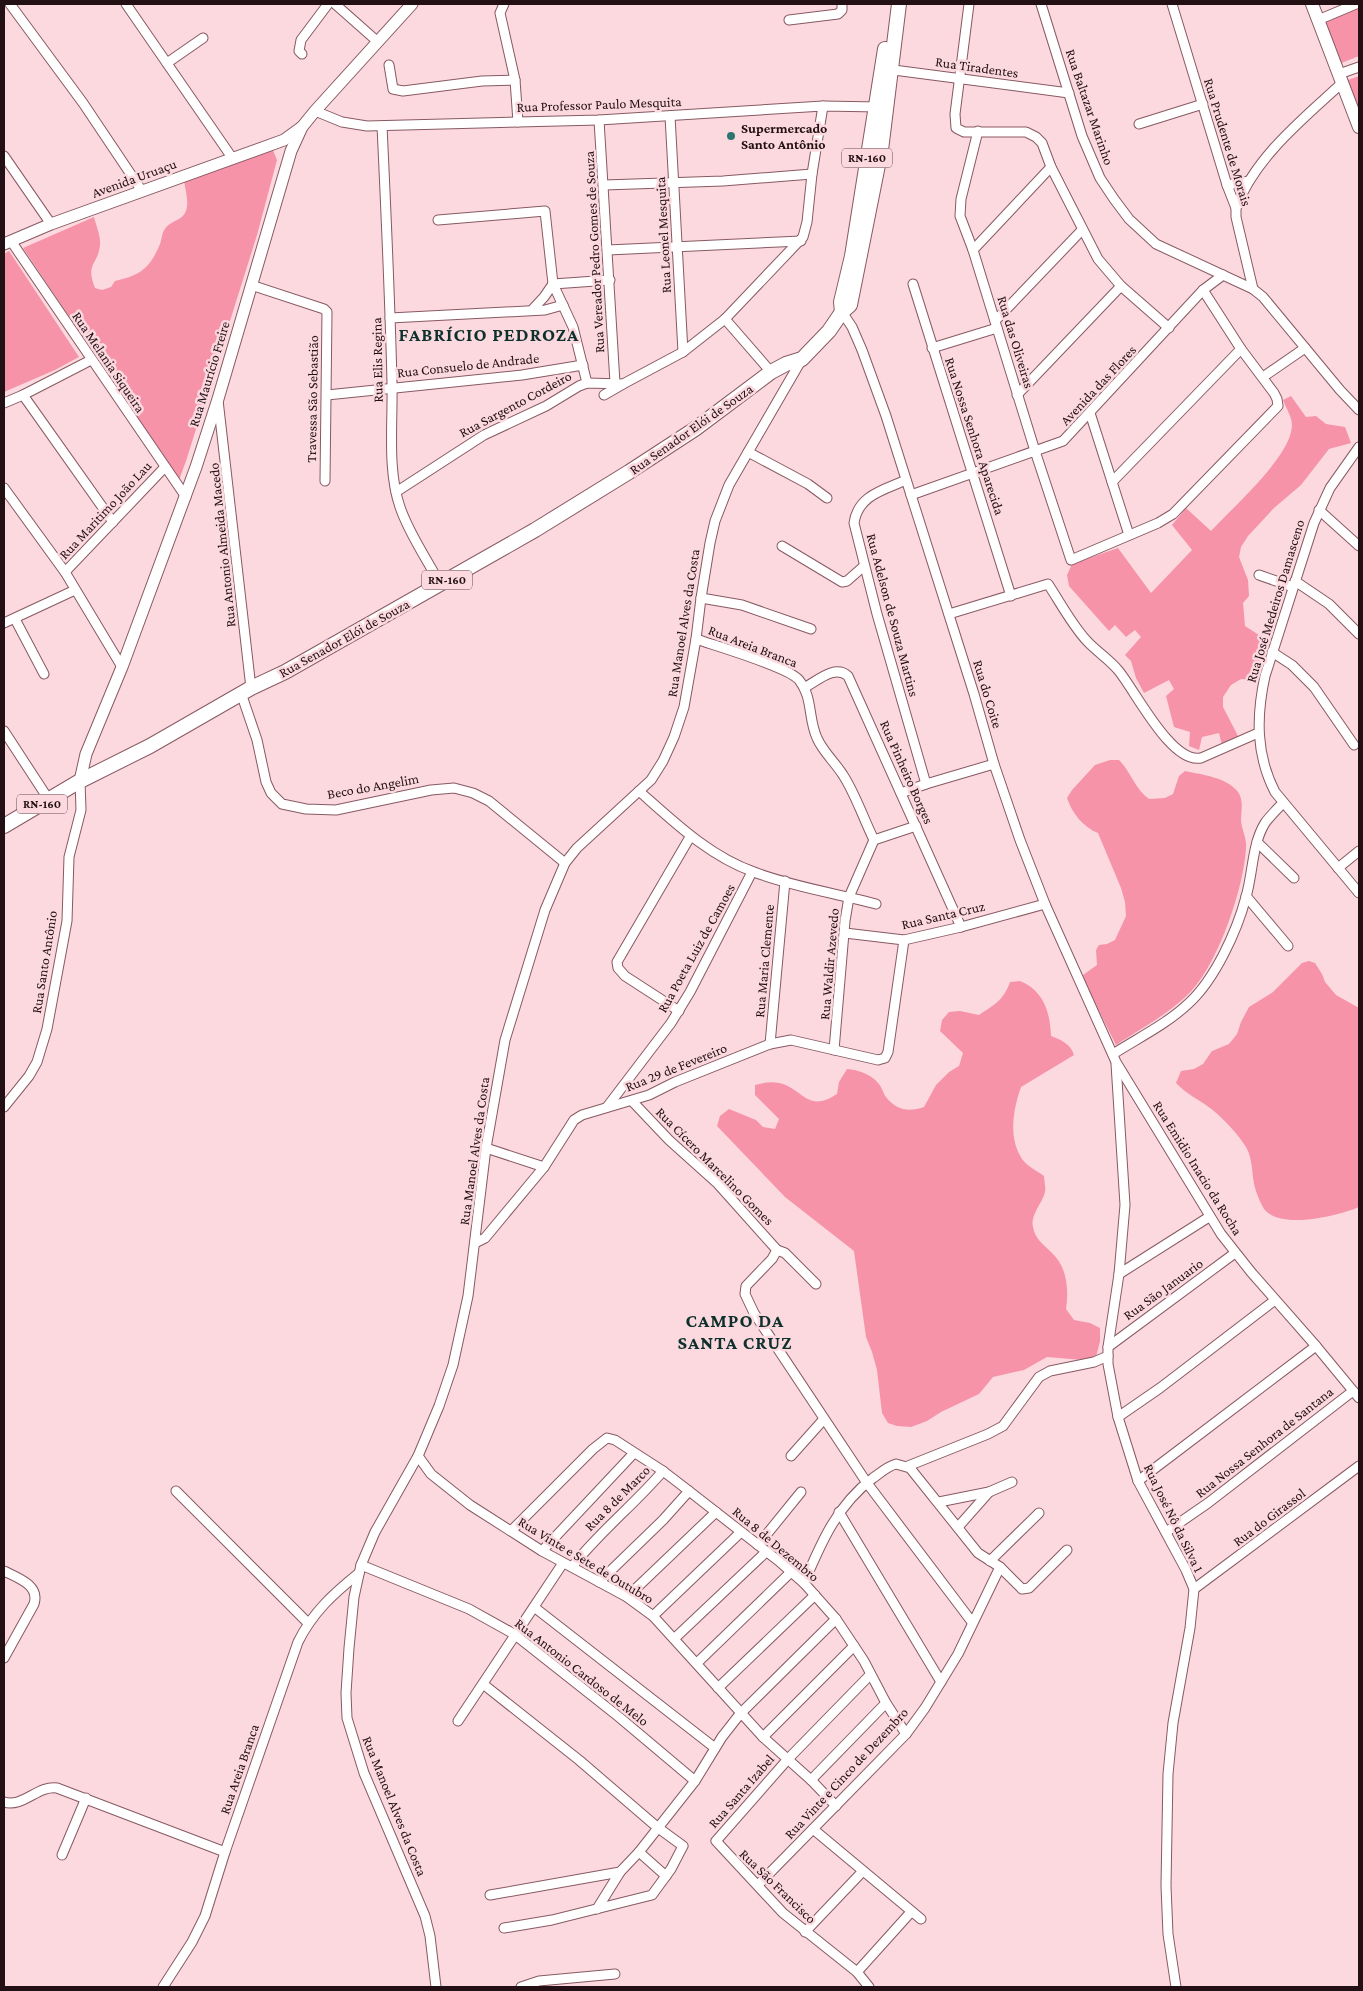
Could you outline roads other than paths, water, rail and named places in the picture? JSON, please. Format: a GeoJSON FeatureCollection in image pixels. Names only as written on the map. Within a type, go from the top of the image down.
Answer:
{"type":"FeatureCollection","features":[{"type":"Feature","properties":{"kind":"main road","name":"Rua Senador Elói de Souza"},"geometry":{"type":"LineString","coordinates":[[4,826],[80,781],[150,746],[246,691],[285,672],[575,507],[695,429],[771,372],[802,358],[829,331],[842,312],[850,305],[881,107],[892,4]]}},
{"type":"Feature","properties":{"kind":"main road","name":"Rua Senador Elói de Souza"},"geometry":{"type":"LineString","coordinates":[[886,69],[899,4]]}},
{"type":"Feature","properties":{"kind":"main road"},"geometry":{"type":"LineString","coordinates":[[1312,4],[1359,127]]}},
{"type":"Feature","properties":{"kind":"street"},"geometry":{"type":"LineString","coordinates":[[10,4],[83,103],[142,191]]}},
{"type":"Feature","properties":{"kind":"street"},"geometry":{"type":"LineString","coordinates":[[126,4],[233,159]]}},
{"type":"Feature","properties":{"kind":"street"},"geometry":{"type":"LineString","coordinates":[[302,54],[299,51],[301,40],[328,4]]}},
{"type":"Feature","properties":{"kind":"street"},"geometry":{"type":"LineString","coordinates":[[335,4],[378,42]]}},
{"type":"Feature","properties":{"kind":"street","name":"Rua Maurício Freire"},"geometry":{"type":"LineString","coordinates":[[80,781],[86,754],[122,667],[186,497],[218,399],[288,160],[302,127],[411,4]]}},
{"type":"Feature","properties":{"kind":"street"},"geometry":{"type":"LineString","coordinates":[[504,4],[500,13],[515,80],[518,122]]}},
{"type":"Feature","properties":{"kind":"street"},"geometry":{"type":"LineString","coordinates":[[789,20],[838,14],[841,11],[842,4]]}},
{"type":"Feature","properties":{"kind":"street"},"geometry":{"type":"LineString","coordinates":[[969,4],[955,126],[962,131],[1031,134],[1042,143],[1051,167],[1098,259],[1121,286],[1169,328]]}},
{"type":"Feature","properties":{"kind":"street","name":"Rua Baltazar Marinho"},"geometry":{"type":"LineString","coordinates":[[1041,4],[1082,136],[1100,178],[1129,219],[1156,244],[1253,289],[1273,307],[1340,390],[1359,410]]}},
{"type":"Feature","properties":{"kind":"street","name":"Rua Prudente de Morais"},"geometry":{"type":"LineString","coordinates":[[1172,4],[1227,185],[1236,208],[1236,217],[1253,289]]}},
{"type":"Feature","properties":{"kind":"street"},"geometry":{"type":"LineString","coordinates":[[1318,20],[1356,4]]}},
{"type":"Feature","properties":{"kind":"street"},"geometry":{"type":"LineString","coordinates":[[167,63],[203,38]]}},
{"type":"Feature","properties":{"kind":"street"},"geometry":{"type":"LineString","coordinates":[[389,65],[394,89],[403,91],[482,81],[515,80]]}},
{"type":"Feature","properties":{"kind":"street"},"geometry":{"type":"LineString","coordinates":[[1236,208],[1249,181],[1266,158],[1341,78],[1359,67]]}},
{"type":"Feature","properties":{"kind":"street","name":"Rua Tiradentes"},"geometry":{"type":"LineString","coordinates":[[886,69],[1069,93]]}},
{"type":"Feature","properties":{"kind":"street"},"geometry":{"type":"LineString","coordinates":[[1139,124],[1203,104]]}},
{"type":"Feature","properties":{"kind":"street","name":"Rua Professor Paulo Mesquita"},"geometry":{"type":"LineString","coordinates":[[315,111],[342,122],[382,126],[599,120],[823,106],[881,107]]}},
{"type":"Feature","properties":{"kind":"street","name":"Rua Sargento Cordeiro"},"geometry":{"type":"LineString","coordinates":[[396,492],[484,435],[546,406],[579,386],[587,383],[619,383],[683,352],[725,319],[801,241],[806,231],[812,174],[823,106]]}},
{"type":"Feature","properties":{"kind":"street","name":"Rua Leonel Mesquita"},"geometry":{"type":"LineString","coordinates":[[670,116],[683,352]]}},
{"type":"Feature","properties":{"kind":"street","name":"Rua Vereador Pedro Gomes de Souza"},"geometry":{"type":"LineString","coordinates":[[599,120],[619,383]]}},
{"type":"Feature","properties":{"kind":"street","name":"Rua Elis Regina"},"geometry":{"type":"LineString","coordinates":[[382,126],[396,492],[400,507],[440,584]]}},
{"type":"Feature","properties":{"kind":"street","name":"Avenida Uruaçu"},"geometry":{"type":"LineString","coordinates":[[7,243],[51,224],[284,140],[302,127]]}},
{"type":"Feature","properties":{"kind":"street","name":"Rua das Oliveiras"},"geometry":{"type":"LineString","coordinates":[[978,131],[959,210],[1071,560],[1129,535]]}},
{"type":"Feature","properties":{"kind":"street"},"geometry":{"type":"LineString","coordinates":[[276,143],[282,145],[288,160]]}},
{"type":"Feature","properties":{"kind":"street"},"geometry":{"type":"LineString","coordinates":[[4,156],[51,224]]}},
{"type":"Feature","properties":{"kind":"street"},"geometry":{"type":"LineString","coordinates":[[973,250],[1051,167]]}},
{"type":"Feature","properties":{"kind":"street"},"geometry":{"type":"LineString","coordinates":[[604,185],[812,174]]}},
{"type":"Feature","properties":{"kind":"street"},"geometry":{"type":"LineString","coordinates":[[1227,185],[1249,181]]}},
{"type":"Feature","properties":{"kind":"street"},"geometry":{"type":"LineString","coordinates":[[438,220],[544,210],[553,284],[564,304],[572,327],[587,383]]}},
{"type":"Feature","properties":{"kind":"street"},"geometry":{"type":"LineString","coordinates":[[932,348],[996,324],[1082,230]]}},
{"type":"Feature","properties":{"kind":"street"},"geometry":{"type":"LineString","coordinates":[[608,250],[801,241]]}},
{"type":"Feature","properties":{"kind":"street","name":"Rua Melania Siqueira"},"geometry":{"type":"LineString","coordinates":[[7,243],[92,360],[186,497]]}},
{"type":"Feature","properties":{"kind":"street","name":"Avenida das Flores"},"geometry":{"type":"LineString","coordinates":[[911,495],[1063,441],[1203,290],[1223,275]]}},
{"type":"Feature","properties":{"kind":"street"},"geometry":{"type":"LineString","coordinates":[[553,284],[610,280]]}},
{"type":"Feature","properties":{"kind":"street"},"geometry":{"type":"LineString","coordinates":[[532,310],[553,284]]}},
{"type":"Feature","properties":{"kind":"street","name":"Rua Nossa Senhora Aparecida"},"geometry":{"type":"LineString","coordinates":[[913,284],[1011,596]]}},
{"type":"Feature","properties":{"kind":"street","name":"Travessa São Sebastião"},"geometry":{"type":"LineString","coordinates":[[251,285],[325,310],[327,318],[325,481]]}},
{"type":"Feature","properties":{"kind":"street"},"geometry":{"type":"LineString","coordinates":[[1017,395],[1121,286]]}},
{"type":"Feature","properties":{"kind":"street"},"geometry":{"type":"LineString","coordinates":[[1090,414],[1129,535],[1158,523],[1173,514],[1277,408],[1277,399],[1203,290]]}},
{"type":"Feature","properties":{"kind":"street"},"geometry":{"type":"LineString","coordinates":[[390,318],[554,309],[564,304]]}},
{"type":"Feature","properties":{"kind":"street","name":"Rua do Coite"},"geometry":{"type":"LineString","coordinates":[[842,312],[852,328],[886,416],[994,764],[1045,904],[1114,1058]]}},
{"type":"Feature","properties":{"kind":"street"},"geometry":{"type":"LineString","coordinates":[[725,319],[771,372]]}},
{"type":"Feature","properties":{"kind":"street"},"geometry":{"type":"LineString","coordinates":[[1112,482],[1241,348]]}},
{"type":"Feature","properties":{"kind":"street"},"geometry":{"type":"LineString","coordinates":[[1263,377],[1305,348]]}},
{"type":"Feature","properties":{"kind":"street","name":"Rua Manoel Alves da Costa"},"geometry":{"type":"LineString","coordinates":[[436,1987],[430,1936],[425,1916],[364,1773],[347,1718],[346,1693],[349,1648],[354,1597],[360,1569],[375,1532],[418,1456],[439,1406],[453,1365],[467,1303],[486,1148],[505,1040],[545,910],[565,863],[577,848],[651,780],[663,761],[674,737],[684,706],[696,640],[700,598],[715,521],[729,485],[802,358]]}},
{"type":"Feature","properties":{"kind":"street"},"geometry":{"type":"LineString","coordinates":[[4,403],[92,360]]}},
{"type":"Feature","properties":{"kind":"street","name":"Rua Consuelo de Andrade"},"geometry":{"type":"LineString","coordinates":[[327,395],[522,375],[583,365]]}},
{"type":"Feature","properties":{"kind":"street"},"geometry":{"type":"LineString","coordinates":[[604,395],[619,383]]}},
{"type":"Feature","properties":{"kind":"street"},"geometry":{"type":"LineString","coordinates":[[23,395],[113,522]]}},
{"type":"Feature","properties":{"kind":"street","name":"Rua Antonio Almeida Macedo"},"geometry":{"type":"LineString","coordinates":[[218,399],[246,691]]}},
{"type":"Feature","properties":{"kind":"street","name":"Rua José Medeiros Damasceno"},"geometry":{"type":"LineString","coordinates":[[1359,447],[1341,470],[1319,510],[1272,652],[1260,698],[1258,732],[1267,777],[1283,803],[1359,893]]}},
{"type":"Feature","properties":{"kind":"street"},"geometry":{"type":"LineString","coordinates":[[748,452],[808,484],[827,498]]}},
{"type":"Feature","properties":{"kind":"street","name":"Rua Maritimo João Lau"},"geometry":{"type":"LineString","coordinates":[[65,572],[165,467]]}},
{"type":"Feature","properties":{"kind":"street","name":"Rua Adelson de Souza Martins"},"geometry":{"type":"LineString","coordinates":[[906,480],[871,496],[861,503],[856,510],[854,523],[864,566],[926,784]]}},
{"type":"Feature","properties":{"kind":"street"},"geometry":{"type":"LineString","coordinates":[[4,488],[65,572],[122,667]]}},
{"type":"Feature","properties":{"kind":"street"},"geometry":{"type":"LineString","coordinates":[[1319,510],[1359,546]]}},
{"type":"Feature","properties":{"kind":"street"},"geometry":{"type":"LineString","coordinates":[[782,546],[842,582],[847,581],[864,566]]}},
{"type":"Feature","properties":{"kind":"street"},"geometry":{"type":"LineString","coordinates":[[1259,575],[1294,584],[1329,604],[1359,634]]}},
{"type":"Feature","properties":{"kind":"street"},"geometry":{"type":"LineString","coordinates":[[949,614],[1048,584],[1086,640],[1117,668],[1163,736],[1185,755],[1194,759],[1201,758],[1258,732]]}},
{"type":"Feature","properties":{"kind":"street"},"geometry":{"type":"LineString","coordinates":[[4,623],[76,590]]}},
{"type":"Feature","properties":{"kind":"street"},"geometry":{"type":"LineString","coordinates":[[700,598],[742,605],[812,629]]}},
{"type":"Feature","properties":{"kind":"street"},"geometry":{"type":"LineString","coordinates":[[15,619],[44,674]]}},
{"type":"Feature","properties":{"kind":"street","name":"Rua Areia Branca"},"geometry":{"type":"LineString","coordinates":[[696,640],[747,656],[787,672],[798,679],[808,699],[816,737],[844,776],[874,840]]}},
{"type":"Feature","properties":{"kind":"street"},"geometry":{"type":"LineString","coordinates":[[1272,652],[1292,665],[1314,687],[1354,745]]}},
{"type":"Feature","properties":{"kind":"street","name":"Rua Pinheiro Borges"},"geometry":{"type":"LineString","coordinates":[[804,688],[836,671],[842,671],[848,676],[961,927]]}},
{"type":"Feature","properties":{"kind":"street","name":"Beco do Angelim"},"geometry":{"type":"LineString","coordinates":[[246,691],[266,782],[271,793],[282,804],[306,809],[336,810],[431,790],[454,788],[488,800],[565,863]]}},
{"type":"Feature","properties":{"kind":"street"},"geometry":{"type":"LineString","coordinates":[[4,731],[49,800]]}},
{"type":"Feature","properties":{"kind":"street"},"geometry":{"type":"LineString","coordinates":[[901,793],[994,764]]}},
{"type":"Feature","properties":{"kind":"street","name":"Rua Santo Antônio"},"geometry":{"type":"LineString","coordinates":[[4,1107],[29,1076],[37,1062],[45,1037],[67,922],[69,857],[82,810],[80,781]]}},
{"type":"Feature","properties":{"kind":"street"},"geometry":{"type":"LineString","coordinates":[[639,791],[690,837],[752,872],[876,904]]}},
{"type":"Feature","properties":{"kind":"street"},"geometry":{"type":"LineString","coordinates":[[1114,1058],[1175,1015],[1202,990],[1227,946],[1246,896],[1257,842],[1265,823],[1283,803]]}},
{"type":"Feature","properties":{"kind":"street"},"geometry":{"type":"LineString","coordinates":[[874,840],[916,826]]}},
{"type":"Feature","properties":{"kind":"street"},"geometry":{"type":"LineString","coordinates":[[679,1011],[624,976],[618,968],[617,962],[690,837]]}},
{"type":"Feature","properties":{"kind":"street","name":"Rua Waldir Azevedo"},"geometry":{"type":"LineString","coordinates":[[834,1050],[849,897],[874,840]]}},
{"type":"Feature","properties":{"kind":"street"},"geometry":{"type":"LineString","coordinates":[[1257,842],[1294,878]]}},
{"type":"Feature","properties":{"kind":"street"},"geometry":{"type":"LineString","coordinates":[[1338,868],[1359,851]]}},
{"type":"Feature","properties":{"kind":"street","name":"Rua Poeta Luiz de Camoes"},"geometry":{"type":"LineString","coordinates":[[607,1107],[679,1011],[752,872]]}},
{"type":"Feature","properties":{"kind":"street","name":"Rua Maria Clemente"},"geometry":{"type":"LineString","coordinates":[[770,1044],[785,882]]}},
{"type":"Feature","properties":{"kind":"street"},"geometry":{"type":"LineString","coordinates":[[1246,896],[1288,946]]}},
{"type":"Feature","properties":{"kind":"street","name":"Rua Santa Cruz"},"geometry":{"type":"LineString","coordinates":[[844,934],[904,940],[961,927],[1045,904]]}},
{"type":"Feature","properties":{"kind":"street","name":"Rua 29 de Fevereiro"},"geometry":{"type":"LineString","coordinates":[[475,1243],[485,1238],[544,1166],[574,1120],[582,1115],[632,1101],[770,1044],[791,1040],[878,1060],[885,1058],[888,1052],[904,940]]}},
{"type":"Feature","properties":{"kind":"street","name":"Rua Emidio Inacio da Rocha"},"geometry":{"type":"LineString","coordinates":[[1114,1058],[1209,1217],[1235,1253],[1359,1398]]}},
{"type":"Feature","properties":{"kind":"street","name":"Rua José Nô da Silva 1"},"geometry":{"type":"LineString","coordinates":[[1114,1058],[1125,1205],[1119,1274],[1108,1351],[1112,1390],[1118,1417],[1138,1481],[1186,1570],[1194,1589],[1190,1628],[1173,1723],[1168,1774],[1166,1886],[1168,1934],[1176,1987]]}},
{"type":"Feature","properties":{"kind":"street","name":"Rua Cícero Marcelino Gomes"},"geometry":{"type":"LineString","coordinates":[[632,1101],[669,1140],[718,1184],[776,1246],[777,1250],[785,1253],[816,1284]]}},
{"type":"Feature","properties":{"kind":"street"},"geometry":{"type":"LineString","coordinates":[[486,1148],[544,1166]]}},
{"type":"Feature","properties":{"kind":"street"},"geometry":{"type":"LineString","coordinates":[[1119,1274],[1209,1217]]}},
{"type":"Feature","properties":{"kind":"street"},"geometry":{"type":"LineString","coordinates":[[777,1250],[772,1259],[746,1286],[745,1294],[754,1313],[867,1482],[972,1622]]}},
{"type":"Feature","properties":{"kind":"street","name":"Rua São Januario"},"geometry":{"type":"LineString","coordinates":[[804,1583],[820,1543],[839,1512],[867,1482],[893,1465],[908,1466],[988,1434],[1003,1426],[1039,1377],[1050,1370],[1094,1362],[1235,1253]]}},
{"type":"Feature","properties":{"kind":"street"},"geometry":{"type":"LineString","coordinates":[[1118,1417],[1160,1388],[1275,1300]]}},
{"type":"Feature","properties":{"kind":"street"},"geometry":{"type":"LineString","coordinates":[[1138,1481],[1316,1346]]}},
{"type":"Feature","properties":{"kind":"street","name":"Rua Nossa Senhora de Santana"},"geometry":{"type":"LineString","coordinates":[[1166,1532],[1208,1504],[1353,1391]]}},
{"type":"Feature","properties":{"kind":"street"},"geometry":{"type":"LineString","coordinates":[[791,1456],[824,1419]]}},
{"type":"Feature","properties":{"kind":"street","name":"Rua 8 de Dezembro"},"geometry":{"type":"LineString","coordinates":[[511,1531],[593,1449],[608,1438],[615,1440],[663,1471],[804,1583],[836,1619],[906,1734]]}},
{"type":"Feature","properties":{"kind":"street"},"geometry":{"type":"LineString","coordinates":[[542,1551],[634,1453]]}},
{"type":"Feature","properties":{"kind":"street","name":"Rua Vinte e Sete de Outubro"},"geometry":{"type":"LineString","coordinates":[[418,1456],[430,1474],[446,1488],[542,1551],[627,1597],[653,1616],[740,1714],[836,1806]]}},
{"type":"Feature","properties":{"kind":"street"},"geometry":{"type":"LineString","coordinates":[[908,1466],[959,1526],[978,1552],[1000,1567],[1020,1588],[1026,1589],[1067,1550]]}},
{"type":"Feature","properties":{"kind":"street","name":"Rua do Girassol"},"geometry":{"type":"LineString","coordinates":[[1194,1589],[1359,1466]]}},
{"type":"Feature","properties":{"kind":"street","name":"Rua 8 de Marco"},"geometry":{"type":"LineString","coordinates":[[458,1721],[514,1634],[568,1565],[650,1486],[663,1471]]}},
{"type":"Feature","properties":{"kind":"street"},"geometry":{"type":"LineString","coordinates":[[939,1502],[989,1492],[1012,1482]]}},
{"type":"Feature","properties":{"kind":"street"},"geometry":{"type":"LineString","coordinates":[[176,1491],[307,1622]]}},
{"type":"Feature","properties":{"kind":"street"},"geometry":{"type":"LineString","coordinates":[[599,1582],[663,1520],[689,1491]]}},
{"type":"Feature","properties":{"kind":"street"},"geometry":{"type":"LineString","coordinates":[[758,1546],[802,1492]]}},
{"type":"Feature","properties":{"kind":"street"},"geometry":{"type":"LineString","coordinates":[[959,1526],[989,1492]]}},
{"type":"Feature","properties":{"kind":"street"},"geometry":{"type":"LineString","coordinates":[[627,1597],[716,1512]]}},
{"type":"Feature","properties":{"kind":"street"},"geometry":{"type":"LineString","coordinates":[[839,1512],[942,1682]]}},
{"type":"Feature","properties":{"kind":"street"},"geometry":{"type":"LineString","coordinates":[[990,1561],[1039,1513]]}},
{"type":"Feature","properties":{"kind":"street"},"geometry":{"type":"LineString","coordinates":[[653,1616],[741,1532]]}},
{"type":"Feature","properties":{"kind":"street"},"geometry":{"type":"LineString","coordinates":[[674,1638],[766,1552]]}},
{"type":"Feature","properties":{"kind":"street","name":"Rua Vinte e Cinco de Dezembro"},"geometry":{"type":"LineString","coordinates":[[758,1885],[906,1734],[942,1682],[958,1654],[1000,1567]]}},
{"type":"Feature","properties":{"kind":"street","name":"Rua Areia Branca"},"geometry":{"type":"LineString","coordinates":[[162,1987],[192,1942],[205,1916],[293,1654],[307,1622],[360,1569]]}},
{"type":"Feature","properties":{"kind":"street","name":"Rua Antonio Cardoso de Melo"},"geometry":{"type":"LineString","coordinates":[[360,1569],[469,1609],[514,1634],[619,1717],[695,1781]]}},
{"type":"Feature","properties":{"kind":"street"},"geometry":{"type":"LineString","coordinates":[[4,1571],[31,1586],[36,1598],[4,1658]]}},
{"type":"Feature","properties":{"kind":"street"},"geometry":{"type":"LineString","coordinates":[[696,1663],[791,1572]]}},
{"type":"Feature","properties":{"kind":"street"},"geometry":{"type":"LineString","coordinates":[[718,1688],[815,1595]]}},
{"type":"Feature","properties":{"kind":"street","name":"Rua Antonio Cardoso de Melo"},"geometry":{"type":"LineString","coordinates":[[534,1607],[714,1748]]}},
{"type":"Feature","properties":{"kind":"street"},"geometry":{"type":"LineString","coordinates":[[597,1909],[620,1872],[639,1852],[695,1781],[709,1760],[714,1748],[740,1714],[836,1619]]}},
{"type":"Feature","properties":{"kind":"street"},"geometry":{"type":"LineString","coordinates":[[763,1737],[854,1646]]}},
{"type":"Feature","properties":{"kind":"street","name":"Rua Santa Izabel"},"geometry":{"type":"LineString","coordinates":[[716,1842],[788,1759],[870,1674]]}},
{"type":"Feature","properties":{"kind":"street"},"geometry":{"type":"LineString","coordinates":[[483,1684],[586,1766],[657,1828],[683,1846],[666,1876],[652,1895],[552,1920],[504,1928]]}},
{"type":"Feature","properties":{"kind":"street"},"geometry":{"type":"LineString","coordinates":[[811,1780],[886,1703]]}},
{"type":"Feature","properties":{"kind":"street"},"geometry":{"type":"LineString","coordinates":[[4,1802],[18,1802],[41,1790],[52,1787],[86,1798],[225,1852]]}},
{"type":"Feature","properties":{"kind":"street"},"geometry":{"type":"LineString","coordinates":[[62,1855],[86,1798]]}},
{"type":"Feature","properties":{"kind":"street"},"geometry":{"type":"LineString","coordinates":[[813,1829],[921,1919]]}},
{"type":"Feature","properties":{"kind":"street","name":"Rua São Francisco"},"geometry":{"type":"LineString","coordinates":[[716,1842],[783,1913],[857,1972],[869,1987]]}},
{"type":"Feature","properties":{"kind":"street"},"geometry":{"type":"LineString","coordinates":[[639,1852],[666,1876]]}},
{"type":"Feature","properties":{"kind":"street"},"geometry":{"type":"LineString","coordinates":[[806,1932],[863,1871]]}},
{"type":"Feature","properties":{"kind":"street"},"geometry":{"type":"LineString","coordinates":[[490,1895],[620,1872]]}},
{"type":"Feature","properties":{"kind":"street"},"geometry":{"type":"LineString","coordinates":[[857,1972],[911,1912]]}},
{"type":"Feature","properties":{"kind":"street"},"geometry":{"type":"LineString","coordinates":[[520,1987],[539,1981],[615,1974]]}},
{"type":"Feature","properties":{"kind":"place","name":"Supermercado Santo Antônio"},"geometry":{"type":"Point","coordinates":[731,136]}},
{"type":"Feature","properties":{"kind":"district","name":"FABRÍCIO PEDROZA"},"geometry":{"type":"Point","coordinates":[489,334]}},
{"type":"Feature","properties":{"kind":"district","name":"CAMPO DA SANTA CRUZ"},"geometry":{"type":"Point","coordinates":[735,1331]}}]}
